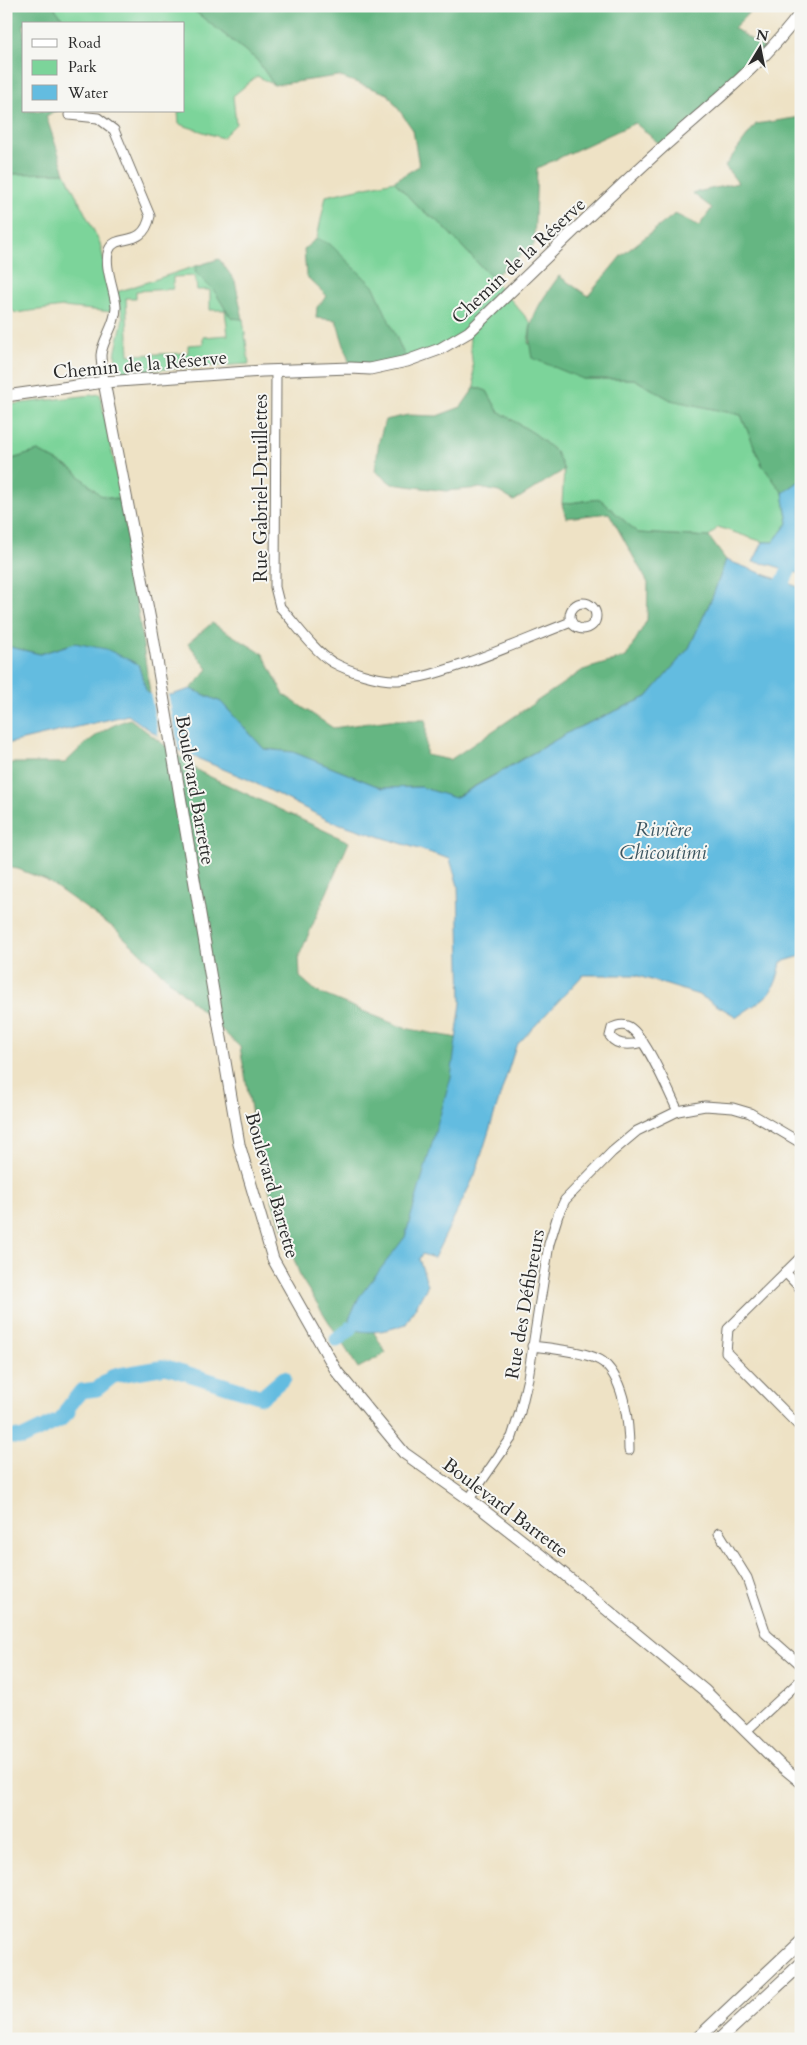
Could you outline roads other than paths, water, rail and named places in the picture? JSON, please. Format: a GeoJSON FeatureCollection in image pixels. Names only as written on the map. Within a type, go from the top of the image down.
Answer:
{"type":"FeatureCollection","features":[{"type":"Feature","properties":{"kind":"main road"},"geometry":{"type":"LineString","coordinates":[[697,2039],[801,1941]]}},
{"type":"Feature","properties":{"kind":"main road"},"geometry":{"type":"LineString","coordinates":[[720,2039],[801,1964]]}},
{"type":"Feature","properties":{"kind":"street","name":"Chemin de la Réserve"},"geometry":{"type":"LineString","coordinates":[[6,396],[104,382],[351,368],[370,369],[407,360],[440,349],[469,332],[663,147],[746,73],[789,28],[801,12]]}},
{"type":"Feature","properties":{"kind":"street"},"geometry":{"type":"LineString","coordinates":[[69,115],[98,118],[114,130],[150,216],[147,228],[142,235],[113,244],[109,250],[108,261],[116,308],[112,327],[101,354],[104,382]]}},
{"type":"Feature","properties":{"kind":"street","name":"Rue Gabriel-Druillettes"},"geometry":{"type":"LineString","coordinates":[[276,372],[275,587],[277,598],[280,606],[331,661],[346,669],[396,681],[418,678],[478,659],[570,622]]}},
{"type":"Feature","properties":{"kind":"street","name":"Boulevard Barrette"},"geometry":{"type":"LineString","coordinates":[[104,382],[151,625],[239,1144],[273,1259],[337,1372],[404,1453],[469,1499],[547,1560],[704,1690],[778,1763],[801,1782]]}},
{"type":"Feature","properties":{"kind":"street"},"geometry":{"type":"LineString","coordinates":[[643,1042],[678,1111]]}},
{"type":"Feature","properties":{"kind":"street","name":"Rue des Défibreurs"},"geometry":{"type":"LineString","coordinates":[[469,1499],[512,1437],[528,1378],[549,1244],[558,1214],[566,1200],[612,1152],[637,1131],[656,1120],[678,1111],[705,1106],[734,1108],[750,1113],[800,1142]]}},
{"type":"Feature","properties":{"kind":"street"},"geometry":{"type":"LineString","coordinates":[[801,1257],[728,1329],[726,1352],[801,1428]]}},
{"type":"Feature","properties":{"kind":"street"},"geometry":{"type":"LineString","coordinates":[[785,1272],[801,1289]]}},
{"type":"Feature","properties":{"kind":"street"},"geometry":{"type":"LineString","coordinates":[[532,1346],[573,1351],[603,1362],[620,1388],[629,1429],[629,1450]]}},
{"type":"Feature","properties":{"kind":"street"},"geometry":{"type":"LineString","coordinates":[[719,1533],[747,1578],[766,1634],[801,1665]]}},
{"type":"Feature","properties":{"kind":"street"},"geometry":{"type":"LineString","coordinates":[[746,1731],[801,1680]]}},
{"type":"Feature","properties":{"kind":"street","name":"Boulevard Barrette"},"geometry":{"type":"LineString","coordinates":[[778,1763],[801,1792]]}},
{"type":"Feature","properties":{"kind":"water"},"geometry":{"type":"Polygon","coordinates":[[[801,480],[801,574],[768,564],[753,562],[763,542],[773,542],[788,523],[783,493],[801,480]]]}},
{"type":"Feature","properties":{"kind":"water","name":"Rivière Chicoutimi"},"geometry":{"type":"Polygon","coordinates":[[[726,560],[801,588],[801,956],[781,962],[779,974],[772,990],[762,1000],[737,1017],[699,995],[635,975],[583,975],[516,1046],[475,1175],[434,1258],[422,1254],[419,1259],[428,1285],[406,1324],[371,1332],[351,1328],[349,1319],[359,1297],[405,1237],[451,1077],[461,1003],[458,886],[450,859],[328,820],[247,779],[180,751],[128,715],[6,744],[6,646],[40,654],[75,643],[106,649],[138,664],[147,693],[171,695],[191,689],[221,702],[264,749],[293,752],[382,788],[421,787],[455,798],[573,730],[647,697],[689,648],[712,598],[726,560]]]}},
{"type":"Feature","properties":{"kind":"waterway","name":"Rivière Chicoutimi"},"geometry":{"type":"LineString","coordinates":[[775,600],[801,543]]}},
{"type":"Feature","properties":{"kind":"waterway"},"geometry":{"type":"LineString","coordinates":[[337,1340],[351,1328]]}},
{"type":"Feature","properties":{"kind":"waterway"},"geometry":{"type":"LineString","coordinates":[[6,1436],[23,1438],[60,1420],[68,1412],[67,1409],[81,1391],[97,1389],[113,1376],[166,1367],[262,1397],[284,1378]]}}]}
